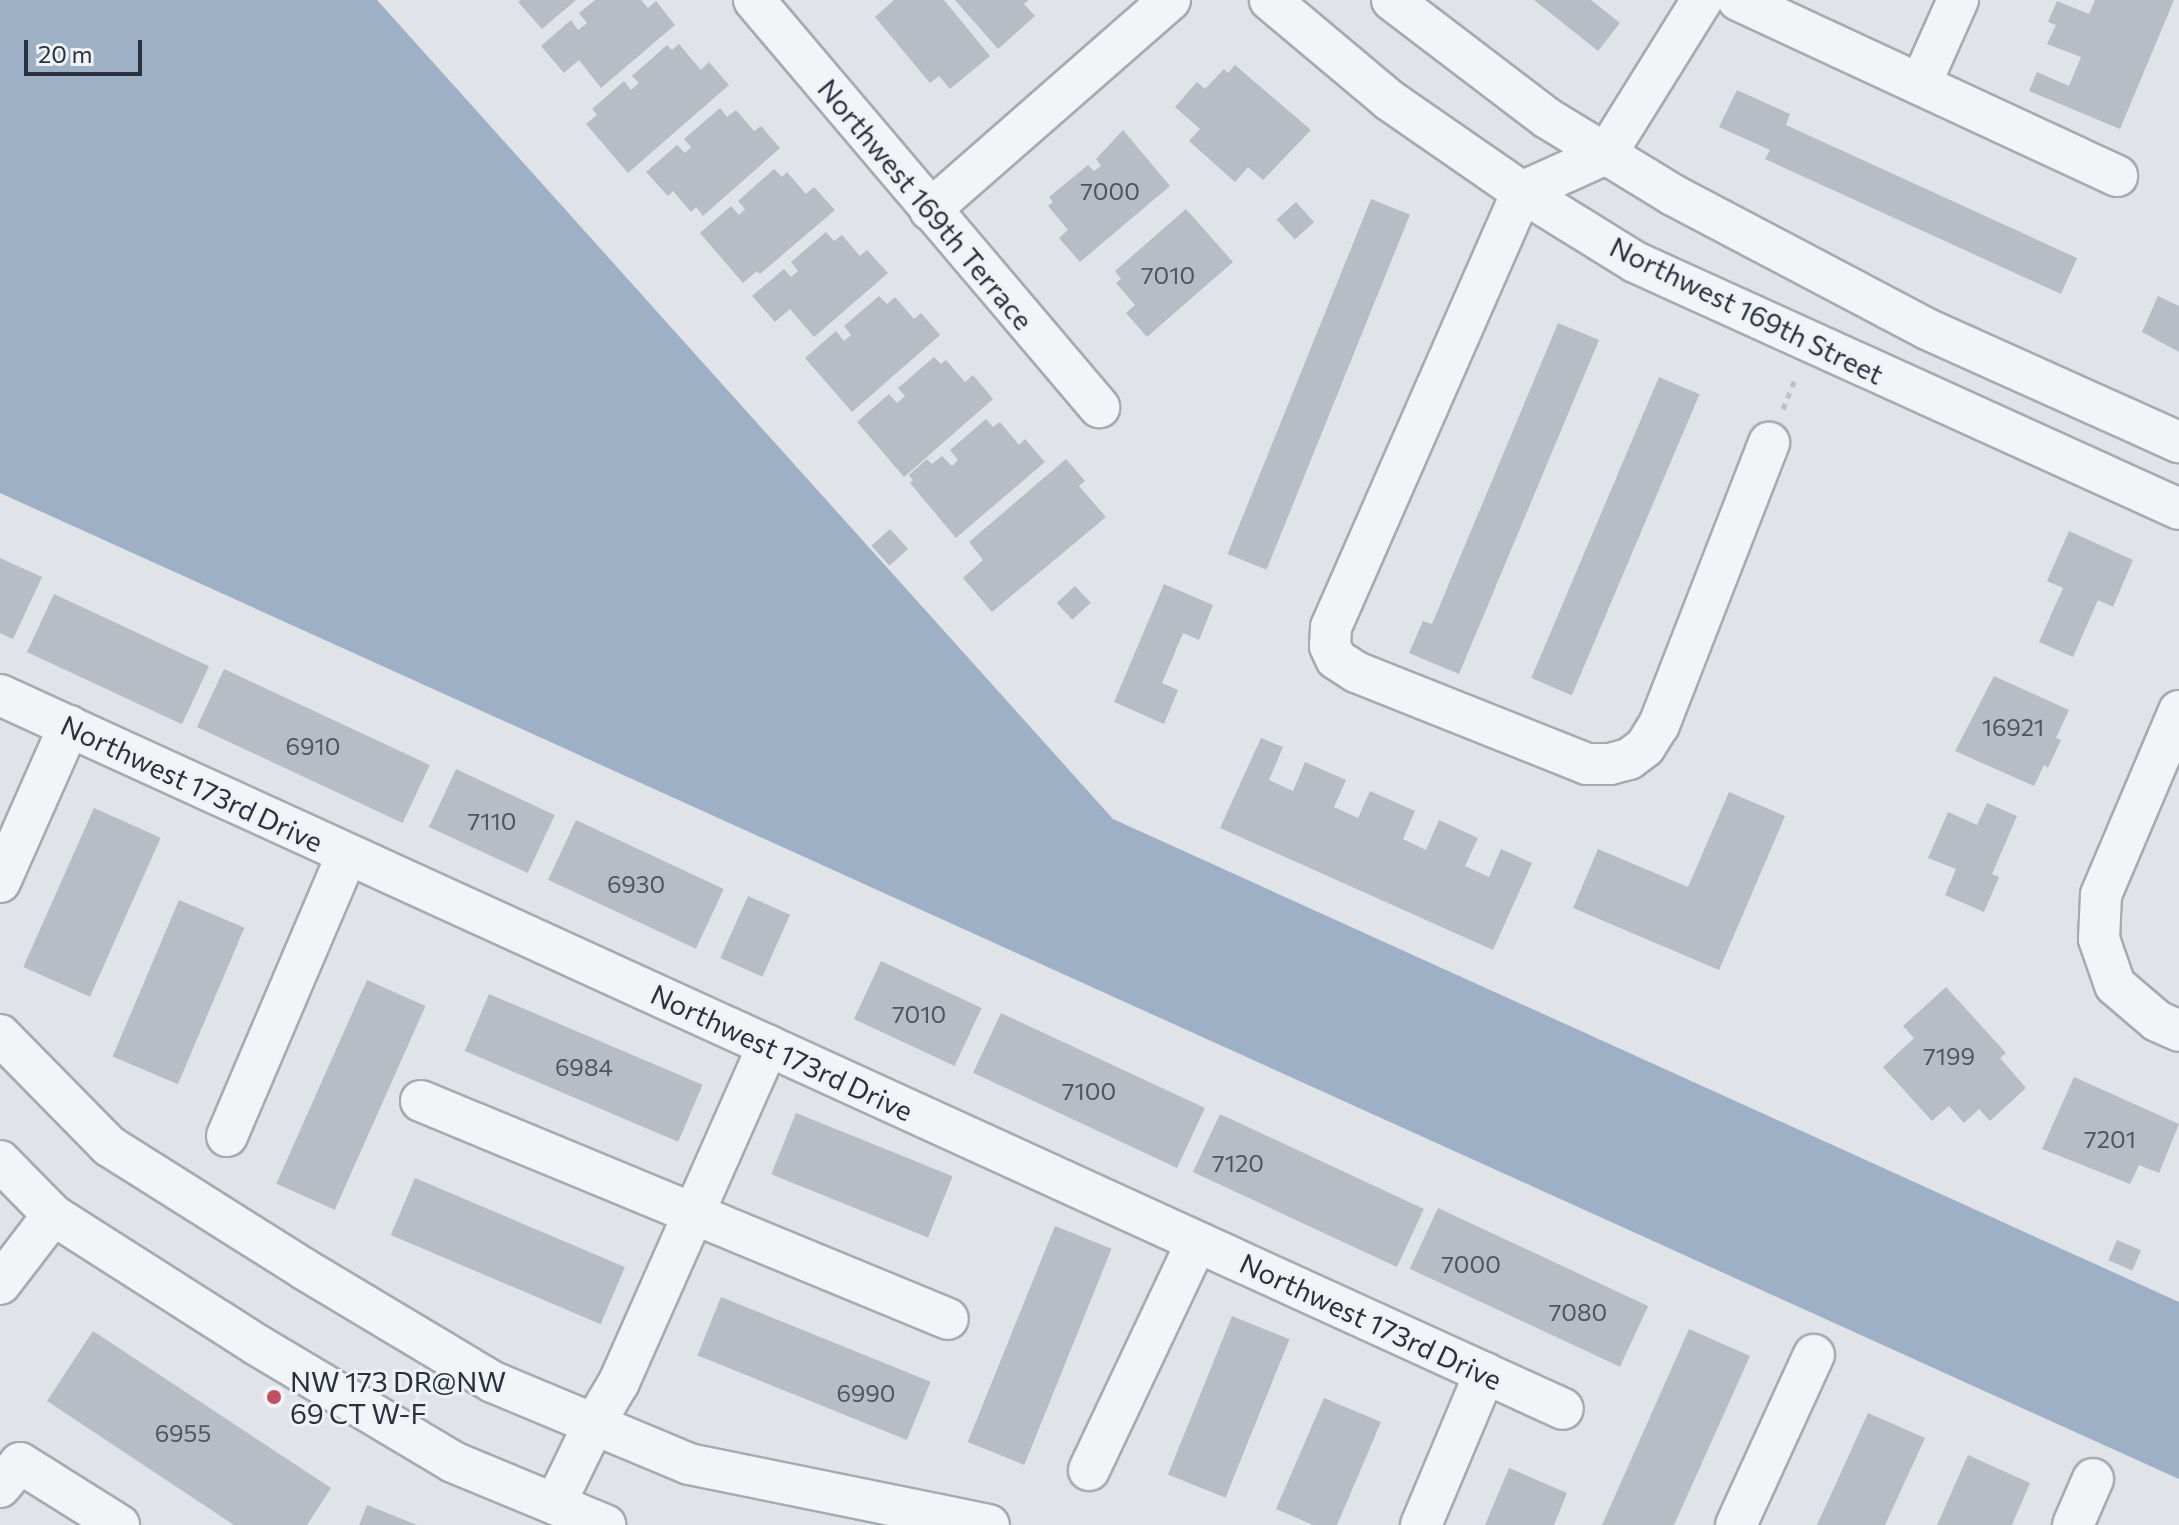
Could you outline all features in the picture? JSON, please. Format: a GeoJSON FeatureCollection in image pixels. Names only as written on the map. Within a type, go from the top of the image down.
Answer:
{"type":"FeatureCollection","features":[{"type":"Feature","properties":{"kind":"street","name":"Northwest 169th Terrace"},"geometry":{"type":"LineString","coordinates":[[754,0],[1099,407]]}},
{"type":"Feature","properties":{"kind":"street"},"geometry":{"type":"LineString","coordinates":[[930,210],[1170,0]]}},
{"type":"Feature","properties":{"kind":"street","name":"Northwest 169th Street"},"geometry":{"type":"LineString","coordinates":[[1270,0],[1389,100],[1522,192],[1635,262],[2179,509]]}},
{"type":"Feature","properties":{"kind":"street"},"geometry":{"type":"LineString","coordinates":[[1392,0],[1547,118],[1673,195],[1913,322],[2179,442]]}},
{"type":"Feature","properties":{"kind":"street"},"geometry":{"type":"LineString","coordinates":[[1702,0],[1606,154],[1522,192],[1331,627],[1330,646],[1336,659],[1356,672],[1587,764],[1610,764],[1629,759],[1645,747],[1659,725],[1769,443]]}},
{"type":"Feature","properties":{"kind":"street"},"geometry":{"type":"LineString","coordinates":[[1738,0],[2117,176]]}},
{"type":"Feature","properties":{"kind":"street"},"geometry":{"type":"LineString","coordinates":[[1921,83],[1958,0]]}},
{"type":"Feature","properties":{"kind":"street","name":"Northwest 173rd Drive"},"geometry":{"type":"LineString","coordinates":[[0,695],[1563,1409]]}},
{"type":"Feature","properties":{"kind":"street"},"geometry":{"type":"LineString","coordinates":[[2179,711],[2101,895],[2099,939],[2115,985],[2157,1021],[2179,1031]]}},
{"type":"Feature","properties":{"kind":"street"},"geometry":{"type":"LineString","coordinates":[[0,882],[69,726]]}},
{"type":"Feature","properties":{"kind":"street"},"geometry":{"type":"LineString","coordinates":[[227,1136],[347,854]]}},
{"type":"Feature","properties":{"kind":"street"},"geometry":{"type":"LineString","coordinates":[[0,1035],[109,1146],[304,1269],[493,1382],[689,1464],[989,1525]]}},
{"type":"Feature","properties":{"kind":"street"},"geometry":{"type":"LineString","coordinates":[[555,1504],[594,1424],[619,1382],[691,1213],[768,1046]]}},
{"type":"Feature","properties":{"kind":"street"},"geometry":{"type":"LineString","coordinates":[[421,1101],[948,1319]]}},
{"type":"Feature","properties":{"kind":"street"},"geometry":{"type":"LineString","coordinates":[[0,1161],[53,1215],[257,1345],[453,1462],[605,1525]]}},
{"type":"Feature","properties":{"kind":"street"},"geometry":{"type":"LineString","coordinates":[[0,1284],[53,1215]]}},
{"type":"Feature","properties":{"kind":"street"},"geometry":{"type":"LineString","coordinates":[[1089,1470],[1197,1242]]}},
{"type":"Feature","properties":{"kind":"street"},"geometry":{"type":"LineString","coordinates":[[1736,1525],[1814,1355]]}},
{"type":"Feature","properties":{"kind":"street"},"geometry":{"type":"LineString","coordinates":[[1421,1525],[1485,1373]]}},
{"type":"Feature","properties":{"kind":"street"},"geometry":{"type":"LineString","coordinates":[[0,1487],[20,1463],[119,1525]]}},
{"type":"Feature","properties":{"kind":"street"},"geometry":{"type":"LineString","coordinates":[[2073,1525],[2093,1479]]}},
{"type":"Feature","properties":{"kind":"path"},"geometry":{"type":"LineString","coordinates":[[1769,443],[1810,343]]}},
{"type":"Feature","properties":{"kind":"water"},"geometry":{"type":"Polygon","coordinates":[[[0,0],[377,0],[1113,819],[2179,1302],[2179,1479],[0,493],[0,0]]]}},
{"type":"Feature","properties":{"kind":"building"},"geometry":{"type":"Polygon","coordinates":[[[576,0],[542,29],[518,2],[576,0]]]}},
{"type":"Feature","properties":{"kind":"building"},"geometry":{"type":"Polygon","coordinates":[[[595,0],[641,0],[648,8],[656,1],[675,25],[601,88],[579,60],[564,73],[541,46],[571,20],[578,30],[587,23],[579,13],[595,0]]]}},
{"type":"Feature","properties":{"kind":"building"},"geometry":{"type":"Polygon","coordinates":[[[894,0],[944,0],[990,56],[950,89],[939,76],[930,83],[875,17],[894,0]]]}},
{"type":"Feature","properties":{"kind":"building"},"geometry":{"type":"Polygon","coordinates":[[[955,0],[1029,0],[1024,4],[1035,16],[998,49],[955,0]]]}},
{"type":"Feature","properties":{"kind":"building"},"geometry":{"type":"Polygon","coordinates":[[[1534,0],[1591,0],[1620,23],[1598,51],[1534,0]]]}},
{"type":"Feature","properties":{"kind":"building"},"geometry":{"type":"Polygon","coordinates":[[[2095,0],[2174,0],[2120,129],[2029,91],[2037,72],[2069,86],[2081,57],[2047,44],[2056,25],[2048,22],[2057,1],[2089,14],[2095,0]]]}},
{"type":"Feature","properties":{"kind":"building"},"geometry":{"type":"Polygon","coordinates":[[[679,44],[701,70],[709,62],[729,85],[628,173],[586,124],[597,115],[592,109],[624,81],[631,90],[639,83],[632,76],[667,45],[672,50],[679,44]]]}},
{"type":"Feature","properties":{"kind":"building"},"geometry":{"type":"Polygon","coordinates":[[[1235,65],[1311,130],[1263,180],[1248,167],[1235,182],[1189,141],[1200,129],[1175,107],[1197,82],[1205,89],[1224,69],[1228,73],[1235,65]]]}},
{"type":"Feature","properties":{"kind":"building"},"geometry":{"type":"Polygon","coordinates":[[[1737,90],[1790,114],[1786,125],[2077,258],[2061,294],[1765,159],[1770,150],[1719,127],[1737,90]]]}},
{"type":"Feature","properties":{"kind":"building"},"geometry":{"type":"Polygon","coordinates":[[[720,108],[727,117],[736,110],[754,131],[761,126],[780,148],[703,216],[696,207],[691,212],[673,191],[668,196],[646,172],[677,145],[685,153],[691,147],[684,139],[720,108]]]}},
{"type":"Feature","properties":{"kind":"building"},"geometry":{"type":"Polygon","coordinates":[[[1123,130],[1170,186],[1080,262],[1059,238],[1068,230],[1048,206],[1053,202],[1049,197],[1088,165],[1094,171],[1101,166],[1096,159],[1123,130]]]}},
{"type":"Feature","properties":{"kind":"building"},"geometry":{"type":"Polygon","coordinates":[[[774,169],[782,177],[787,172],[806,194],[814,187],[835,210],[760,274],[757,271],[743,283],[700,233],[731,206],[739,215],[745,209],[738,201],[774,169]]]}},
{"type":"Feature","properties":{"kind":"building"},"geometry":{"type":"Polygon","coordinates":[[[1371,199],[1410,215],[1266,570],[1228,554],[1371,199]]]}},
{"type":"Feature","properties":{"kind":"building"},"geometry":{"type":"Polygon","coordinates":[[[1296,202],[1314,222],[1295,239],[1277,219],[1296,202]]]}},
{"type":"Feature","properties":{"kind":"building"},"geometry":{"type":"Polygon","coordinates":[[[1186,209],[1233,262],[1147,337],[1126,313],[1135,305],[1116,283],[1121,279],[1115,271],[1186,209]]]}},
{"type":"Feature","properties":{"kind":"building"},"geometry":{"type":"Polygon","coordinates":[[[826,232],[834,241],[842,235],[860,256],[867,250],[888,273],[814,337],[790,309],[775,322],[752,296],[784,269],[791,277],[798,271],[791,262],[826,232]]]}},
{"type":"Feature","properties":{"kind":"building"},"geometry":{"type":"Polygon","coordinates":[[[879,296],[887,304],[895,297],[914,319],[921,313],[940,335],[852,412],[805,358],[836,331],[844,341],[851,335],[844,326],[879,296]]]}},
{"type":"Feature","properties":{"kind":"building"},"geometry":{"type":"Polygon","coordinates":[[[2158,296],[2179,306],[2179,352],[2142,332],[2158,296]]]}},
{"type":"Feature","properties":{"kind":"building"},"geometry":{"type":"Polygon","coordinates":[[[1558,323],[1599,340],[1459,674],[1409,653],[1423,621],[1432,624],[1558,323]]]}},
{"type":"Feature","properties":{"kind":"building"},"geometry":{"type":"Polygon","coordinates":[[[934,357],[941,364],[946,360],[965,382],[973,375],[993,399],[904,477],[857,422],[889,394],[897,403],[905,396],[898,388],[934,357]]]}},
{"type":"Feature","properties":{"kind":"building"},"geometry":{"type":"Polygon","coordinates":[[[1659,377],[1700,394],[1572,695],[1531,678],[1659,377]]]}},
{"type":"Feature","properties":{"kind":"building"},"geometry":{"type":"Polygon","coordinates":[[[986,419],[993,427],[1000,422],[1019,445],[1025,439],[1045,462],[956,538],[910,483],[913,480],[909,475],[927,459],[932,464],[942,456],[952,466],[958,460],[950,450],[986,419]]]}},
{"type":"Feature","properties":{"kind":"building"},"geometry":{"type":"Polygon","coordinates":[[[1066,459],[1085,481],[1079,486],[1106,517],[992,612],[963,578],[983,560],[969,542],[1066,459]]]}},
{"type":"Feature","properties":{"kind":"building"},"geometry":{"type":"Polygon","coordinates":[[[890,529],[908,549],[889,566],[871,546],[890,529]]]}},
{"type":"Feature","properties":{"kind":"building"},"geometry":{"type":"Polygon","coordinates":[[[2069,531],[2133,560],[2113,607],[2098,600],[2073,657],[2039,642],[2063,588],[2047,581],[2069,531]]]}},
{"type":"Feature","properties":{"kind":"building"},"geometry":{"type":"Polygon","coordinates":[[[0,558],[42,577],[13,639],[0,633],[0,558]]]}},
{"type":"Feature","properties":{"kind":"building"},"geometry":{"type":"Polygon","coordinates":[[[1164,584],[1213,605],[1199,640],[1183,633],[1162,683],[1178,690],[1164,724],[1114,702],[1164,584]]]}},
{"type":"Feature","properties":{"kind":"building"},"geometry":{"type":"Polygon","coordinates":[[[1075,586],[1091,603],[1072,620],[1057,603],[1075,586]]]}},
{"type":"Feature","properties":{"kind":"building"},"geometry":{"type":"Polygon","coordinates":[[[54,594],[209,666],[182,724],[27,652],[54,594]]]}},
{"type":"Feature","properties":{"kind":"building"},"geometry":{"type":"Polygon","coordinates":[[[224,669],[430,765],[403,823],[197,727],[224,669]]]}},
{"type":"Feature","properties":{"kind":"building"},"geometry":{"type":"Polygon","coordinates":[[[1994,676],[2069,710],[2056,738],[2061,740],[2048,768],[2044,765],[2034,786],[1955,751],[1994,676]]]}},
{"type":"Feature","properties":{"kind":"building"},"geometry":{"type":"Polygon","coordinates":[[[1261,738],[1283,747],[1269,780],[1293,791],[1305,762],[1346,780],[1334,807],[1358,818],[1370,791],[1415,811],[1403,839],[1426,850],[1439,820],[1478,838],[1465,866],[1489,877],[1501,849],[1532,863],[1493,950],[1220,828],[1261,738]]]}},
{"type":"Feature","properties":{"kind":"building"},"geometry":{"type":"Polygon","coordinates":[[[456,769],[555,815],[528,873],[429,827],[456,769]]]}},
{"type":"Feature","properties":{"kind":"building"},"geometry":{"type":"Polygon","coordinates":[[[1729,792],[1785,816],[1719,970],[1573,908],[1598,849],[1688,887],[1729,792]]]}},
{"type":"Feature","properties":{"kind":"building"},"geometry":{"type":"Polygon","coordinates":[[[1987,803],[2017,816],[1992,874],[1999,877],[1984,912],[1945,895],[1956,869],[1928,858],[1948,812],[1977,825],[1987,803]]]}},
{"type":"Feature","properties":{"kind":"building"},"geometry":{"type":"Polygon","coordinates":[[[94,808],[161,838],[90,997],[23,967],[94,808]]]}},
{"type":"Feature","properties":{"kind":"building"},"geometry":{"type":"Polygon","coordinates":[[[576,820],[724,889],[696,949],[548,880],[576,820]]]}},
{"type":"Feature","properties":{"kind":"building"},"geometry":{"type":"Polygon","coordinates":[[[748,896],[790,915],[762,977],[720,958],[748,896]]]}},
{"type":"Feature","properties":{"kind":"building"},"geometry":{"type":"Polygon","coordinates":[[[179,900],[244,928],[178,1084],[113,1056],[179,900]]]}},
{"type":"Feature","properties":{"kind":"building"},"geometry":{"type":"Polygon","coordinates":[[[881,961],[982,1008],[955,1066],[854,1019],[881,961]]]}},
{"type":"Feature","properties":{"kind":"building"},"geometry":{"type":"Polygon","coordinates":[[[367,980],[425,1006],[335,1210],[276,1184],[367,980]]]}},
{"type":"Feature","properties":{"kind":"building"},"geometry":{"type":"Polygon","coordinates":[[[1946,987],[2006,1053],[2000,1058],[2026,1088],[1990,1121],[1979,1109],[1964,1123],[1949,1106],[1932,1121],[1883,1067],[1914,1038],[1903,1026],[1946,987]]]}},
{"type":"Feature","properties":{"kind":"building"},"geometry":{"type":"Polygon","coordinates":[[[489,994],[703,1085],[678,1142],[465,1051],[489,994]]]}},
{"type":"Feature","properties":{"kind":"building"},"geometry":{"type":"Polygon","coordinates":[[[1001,1013],[1205,1108],[1177,1168],[973,1073],[1001,1013]]]}},
{"type":"Feature","properties":{"kind":"building"},"geometry":{"type":"Polygon","coordinates":[[[2074,1077],[2179,1124],[2159,1173],[2139,1165],[2130,1184],[2042,1149],[2074,1077]]]}},
{"type":"Feature","properties":{"kind":"building"},"geometry":{"type":"Polygon","coordinates":[[[796,1113],[953,1176],[928,1238],[771,1174],[796,1113]]]}},
{"type":"Feature","properties":{"kind":"building"},"geometry":{"type":"Polygon","coordinates":[[[1220,1114],[1424,1209],[1397,1267],[1193,1172],[1220,1114]]]}},
{"type":"Feature","properties":{"kind":"building"},"geometry":{"type":"Polygon","coordinates":[[[415,1178],[625,1267],[601,1324],[391,1235],[415,1178]]]}},
{"type":"Feature","properties":{"kind":"building"},"geometry":{"type":"Polygon","coordinates":[[[1438,1208],[1648,1306],[1620,1367],[1410,1269],[1438,1208]]]}},
{"type":"Feature","properties":{"kind":"building"},"geometry":{"type":"Polygon","coordinates":[[[1055,1226],[1112,1249],[1024,1465],[968,1442],[1055,1226]]]}},
{"type":"Feature","properties":{"kind":"building"},"geometry":{"type":"Polygon","coordinates":[[[2117,1240],[2141,1250],[2132,1270],[2108,1260],[2117,1240]]]}},
{"type":"Feature","properties":{"kind":"building"},"geometry":{"type":"Polygon","coordinates":[[[721,1297],[931,1382],[907,1440],[697,1355],[721,1297]]]}},
{"type":"Feature","properties":{"kind":"building"},"geometry":{"type":"Polygon","coordinates":[[[1232,1316],[1289,1339],[1225,1498],[1168,1475],[1232,1316]]]}},
{"type":"Feature","properties":{"kind":"building"},"geometry":{"type":"Polygon","coordinates":[[[1689,1329],[1750,1356],[1674,1525],[1602,1525],[1689,1329]]]}},
{"type":"Feature","properties":{"kind":"building"},"geometry":{"type":"Polygon","coordinates":[[[93,1331],[331,1488],[307,1525],[234,1525],[47,1401],[93,1331]]]}},
{"type":"Feature","properties":{"kind":"building"},"geometry":{"type":"Polygon","coordinates":[[[1324,1398],[1381,1422],[1337,1525],[1313,1525],[1276,1509],[1324,1398]]]}},
{"type":"Feature","properties":{"kind":"building"},"geometry":{"type":"Polygon","coordinates":[[[1868,1413],[1925,1438],[1885,1525],[1817,1525],[1868,1413]]]}},
{"type":"Feature","properties":{"kind":"building"},"geometry":{"type":"Polygon","coordinates":[[[1968,1455],[2030,1483],[2012,1525],[1937,1525],[1968,1455]]]}},
{"type":"Feature","properties":{"kind":"building"},"geometry":{"type":"Polygon","coordinates":[[[1509,1468],[1567,1493],[1554,1525],[1485,1525],[1509,1468]]]}},
{"type":"Feature","properties":{"kind":"building"},"geometry":{"type":"Polygon","coordinates":[[[367,1505],[417,1525],[359,1525],[367,1505]]]}},
{"type":"Feature","properties":{"kind":"place","name":"NW 173 DR@NW 69 CT W-F"},"geometry":{"type":"Point","coordinates":[274,1397]}}]}
